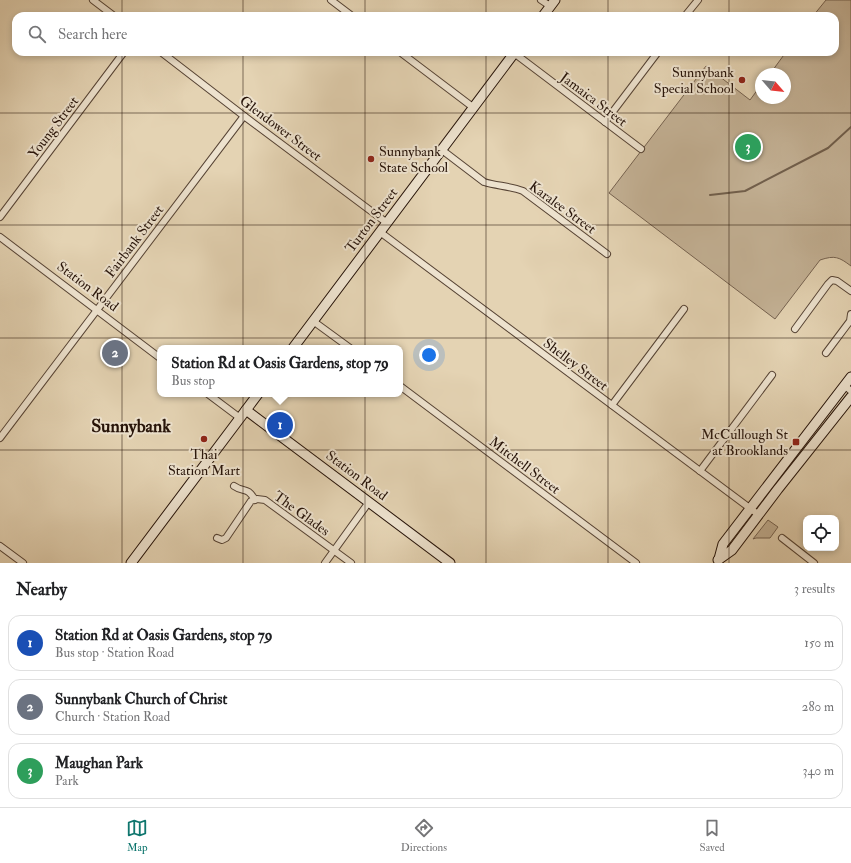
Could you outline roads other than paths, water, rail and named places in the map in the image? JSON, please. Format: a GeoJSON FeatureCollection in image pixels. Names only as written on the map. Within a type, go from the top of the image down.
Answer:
{"type":"FeatureCollection","features":[{"type":"Feature","properties":{"kind":"street"},"geometry":{"type":"LineString","coordinates":[[93,0],[109,12]]}},
{"type":"Feature","properties":{"kind":"street"},"geometry":{"type":"LineString","coordinates":[[331,0],[347,12]]}},
{"type":"Feature","properties":{"kind":"street"},"geometry":{"type":"LineString","coordinates":[[541,0],[552,3],[546,12]]}},
{"type":"Feature","properties":{"kind":"street"},"geometry":{"type":"LineString","coordinates":[[689,12],[698,0]]}},
{"type":"Feature","properties":{"kind":"street","name":"Young Street"},"geometry":{"type":"LineString","coordinates":[[0,217],[121,56]]}},
{"type":"Feature","properties":{"kind":"street","name":"Glendower Street"},"geometry":{"type":"LineString","coordinates":[[166,56],[387,223]]}},
{"type":"Feature","properties":{"kind":"street"},"geometry":{"type":"LineString","coordinates":[[405,56],[474,108]]}},
{"type":"Feature","properties":{"kind":"street","name":"Turton Street"},"geometry":{"type":"LineString","coordinates":[[295,345],[513,56]]}},
{"type":"Feature","properties":{"kind":"street","name":"Jamaica Street"},"geometry":{"type":"LineString","coordinates":[[519,56],[641,149]]}},
{"type":"Feature","properties":{"kind":"street"},"geometry":{"type":"LineString","coordinates":[[605,122],[655,56]]}},
{"type":"Feature","properties":{"kind":"street","name":"Fairbank Street"},"geometry":{"type":"LineString","coordinates":[[0,438],[244,116]]}},
{"type":"Feature","properties":{"kind":"street","name":"Karalee Street"},"geometry":{"type":"LineString","coordinates":[[442,150],[484,182],[512,187],[523,191],[607,254]]}},
{"type":"Feature","properties":{"kind":"street","name":"Shelley Street"},"geometry":{"type":"LineString","coordinates":[[380,232],[759,515]]}},
{"type":"Feature","properties":{"kind":"street","name":"Station Road"},"geometry":{"type":"LineString","coordinates":[[0,237],[157,356]]}},
{"type":"Feature","properties":{"kind":"street"},"geometry":{"type":"LineString","coordinates":[[795,329],[832,280],[837,281],[851,291]]}},
{"type":"Feature","properties":{"kind":"street"},"geometry":{"type":"LineString","coordinates":[[612,405],[684,309]]}},
{"type":"Feature","properties":{"kind":"street"},"geometry":{"type":"LineString","coordinates":[[826,353],[850,321],[851,314]]}},
{"type":"Feature","properties":{"kind":"street"},"geometry":{"type":"LineString","coordinates":[[314,321],[346,345]]}},
{"type":"Feature","properties":{"kind":"street"},"geometry":{"type":"LineString","coordinates":[[700,471],[772,375]]}},
{"type":"Feature","properties":{"kind":"street"},"geometry":{"type":"LineString","coordinates":[[717,561],[723,544],[848,388],[851,377]]}},
{"type":"Feature","properties":{"kind":"street","name":"Mitchell Street"},"geometry":{"type":"LineString","coordinates":[[403,388],[636,563]]}},
{"type":"Feature","properties":{"kind":"street"},"geometry":{"type":"LineString","coordinates":[[212,397],[240,418]]}},
{"type":"Feature","properties":{"kind":"street"},"geometry":{"type":"LineString","coordinates":[[131,563],[256,397]]}},
{"type":"Feature","properties":{"kind":"street"},"geometry":{"type":"LineString","coordinates":[[717,561],[732,550],[851,397]]}},
{"type":"Feature","properties":{"kind":"street","name":"Station Road"},"geometry":{"type":"LineString","coordinates":[[246,410],[450,563]]}},
{"type":"Feature","properties":{"kind":"street","name":"The Glades"},"geometry":{"type":"LineString","coordinates":[[234,486],[239,489],[247,490],[255,500]]}},
{"type":"Feature","properties":{"kind":"street","name":"The Glades"},"geometry":{"type":"LineString","coordinates":[[216,538],[222,540],[226,538],[251,501],[257,499],[265,500],[351,563]]}},
{"type":"Feature","properties":{"kind":"street"},"geometry":{"type":"LineString","coordinates":[[325,563],[369,502]]}},
{"type":"Feature","properties":{"kind":"street"},"geometry":{"type":"LineString","coordinates":[[782,538],[814,563]]}},
{"type":"Feature","properties":{"kind":"street"},"geometry":{"type":"LineString","coordinates":[[0,546],[23,563]]}},
{"type":"Feature","properties":{"kind":"waterway"},"geometry":{"type":"LineString","coordinates":[[710,195],[745,191],[828,148],[851,127]]}},
{"type":"Feature","properties":{"kind":"place","name":"Sunnybank Special School"},"geometry":{"type":"Point","coordinates":[742,80]}},
{"type":"Feature","properties":{"kind":"place","name":"Maughan Park"},"geometry":{"type":"Point","coordinates":[748,147]}},
{"type":"Feature","properties":{"kind":"place","name":"Sunnybank State School"},"geometry":{"type":"Point","coordinates":[371,159]}},
{"type":"Feature","properties":{"kind":"place","name":"Sunnybank Church of Christ"},"geometry":{"type":"Point","coordinates":[115,353]}},
{"type":"Feature","properties":{"kind":"place","name":"Station Rd at Oasis Gardens, stop 79"},"geometry":{"type":"Point","coordinates":[280,425]}},
{"type":"Feature","properties":{"kind":"place","name":"Thai Station Mart"},"geometry":{"type":"Point","coordinates":[204,439]}},
{"type":"Feature","properties":{"kind":"place","name":"McCullough St at Brooklands"},"geometry":{"type":"Point","coordinates":[796,442]}},
{"type":"Feature","properties":{"kind":"district","name":"Sunnybank"},"geometry":{"type":"Point","coordinates":[131,426]}}]}
